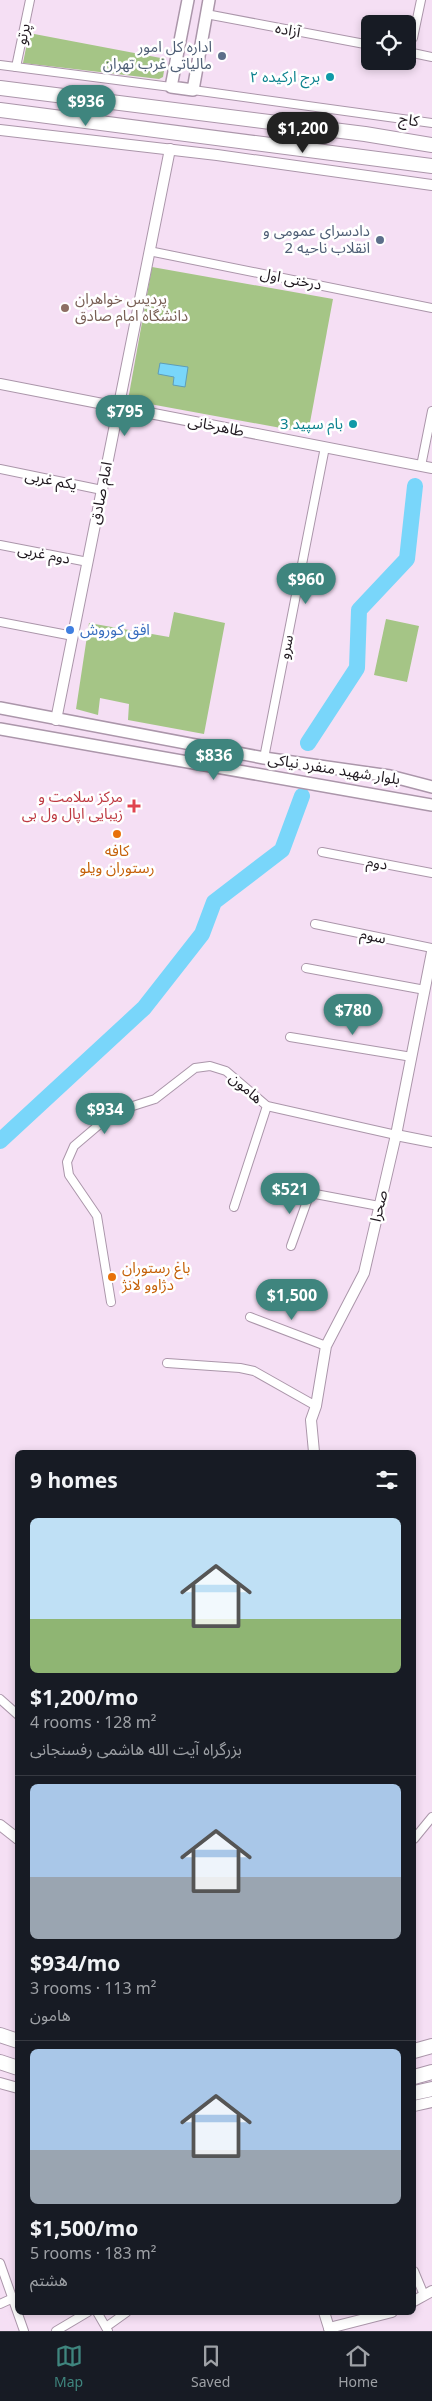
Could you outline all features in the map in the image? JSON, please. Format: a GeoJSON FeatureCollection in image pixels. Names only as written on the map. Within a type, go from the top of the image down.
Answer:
{"type":"FeatureCollection","features":[{"type":"Feature","properties":{"kind":"highway"},"geometry":{"type":"LineString","coordinates":[[0,88],[365,134],[432,145]]}},
{"type":"Feature","properties":{"kind":"highway"},"geometry":{"type":"LineString","coordinates":[[0,110],[432,166]]}},
{"type":"Feature","properties":{"kind":"highway"},"geometry":{"type":"LineString","coordinates":[[0,2035],[15,2040]]}},
{"type":"Feature","properties":{"kind":"highway"},"geometry":{"type":"LineString","coordinates":[[416,2050],[432,2046]]}},
{"type":"Feature","properties":{"kind":"highway"},"geometry":{"type":"LineString","coordinates":[[0,2062],[15,2067]]}},
{"type":"Feature","properties":{"kind":"highway"},"geometry":{"type":"LineString","coordinates":[[416,2076],[432,2072]]}},
{"type":"Feature","properties":{"kind":"highway"},"geometry":{"type":"LineString","coordinates":[[416,2093],[432,2089]]}},
{"type":"Feature","properties":{"kind":"main road"},"geometry":{"type":"LineString","coordinates":[[206,14],[187,5],[171,87],[192,90],[206,14],[208,0]]}},
{"type":"Feature","properties":{"kind":"main road","name":"بلوار شهید منفرد نیاکی"},"geometry":{"type":"LineString","coordinates":[[0,708],[264,758],[390,776],[432,787]]}},
{"type":"Feature","properties":{"kind":"main road","name":"بلوار شهید منفرد نیاکی"},"geometry":{"type":"LineString","coordinates":[[0,729],[432,805]]}},
{"type":"Feature","properties":{"kind":"main road"},"geometry":{"type":"LineString","coordinates":[[302,783],[293,777],[292,770],[294,766],[304,763]]}},
{"type":"Feature","properties":{"kind":"street","name":"پرتو"},"geometry":{"type":"LineString","coordinates":[[16,67],[30,0]]}},
{"type":"Feature","properties":{"kind":"street"},"geometry":{"type":"LineString","coordinates":[[416,24],[421,0]]}},
{"type":"Feature","properties":{"kind":"street","name":"آزاده"},"geometry":{"type":"LineString","coordinates":[[206,14],[361,43]]}},
{"type":"Feature","properties":{"kind":"street"},"geometry":{"type":"LineString","coordinates":[[416,54],[432,57]]}},
{"type":"Feature","properties":{"kind":"street"},"geometry":{"type":"LineString","coordinates":[[0,65],[171,87]]}},
{"type":"Feature","properties":{"kind":"street","name":"کاج"},"geometry":{"type":"LineString","coordinates":[[192,90],[432,124]]}},
{"type":"Feature","properties":{"kind":"street"},"geometry":{"type":"LineString","coordinates":[[0,130],[170,149],[432,185]]}},
{"type":"Feature","properties":{"kind":"street","name":"امام صادق"},"geometry":{"type":"LineString","coordinates":[[56,720],[170,149]]}},
{"type":"Feature","properties":{"kind":"street","name":"درختی اول"},"geometry":{"type":"LineString","coordinates":[[150,251],[432,308]]}},
{"type":"Feature","properties":{"kind":"street","name":"طاهرخانی"},"geometry":{"type":"LineString","coordinates":[[0,384],[432,468]]}},
{"type":"Feature","properties":{"kind":"street"},"geometry":{"type":"LineString","coordinates":[[421,466],[432,412]]}},
{"type":"Feature","properties":{"kind":"street","name":"سرو"},"geometry":{"type":"LineString","coordinates":[[264,758],[325,447]]}},
{"type":"Feature","properties":{"kind":"street","name":"یکم غربی"},"geometry":{"type":"LineString","coordinates":[[0,469],[102,490]]}},
{"type":"Feature","properties":{"kind":"street","name":"دوم غربی"},"geometry":{"type":"LineString","coordinates":[[0,545],[88,562]]}},
{"type":"Feature","properties":{"kind":"street"},"geometry":{"type":"LineString","coordinates":[[0,622],[73,636]]}},
{"type":"Feature","properties":{"kind":"street","name":"دوم"},"geometry":{"type":"LineString","coordinates":[[322,852],[432,874]]}},
{"type":"Feature","properties":{"kind":"street","name":"سوم"},"geometry":{"type":"LineString","coordinates":[[315,924],[432,950]]}},
{"type":"Feature","properties":{"kind":"street","name":"صحرا"},"geometry":{"type":"LineString","coordinates":[[314,1450],[311,1420],[316,1406],[326,1346],[364,1273],[396,1134],[432,950]]}},
{"type":"Feature","properties":{"kind":"street"},"geometry":{"type":"LineString","coordinates":[[306,968],[425,990]]}},
{"type":"Feature","properties":{"kind":"street"},"geometry":{"type":"LineString","coordinates":[[290,1036],[412,1057]]}},
{"type":"Feature","properties":{"kind":"street","name":"هامون"},"geometry":{"type":"LineString","coordinates":[[111,1302],[97,1216],[70,1175],[67,1162],[74,1146],[114,1112],[155,1099],[195,1068],[210,1066],[226,1071],[267,1106],[396,1134]]}},
{"type":"Feature","properties":{"kind":"street"},"geometry":{"type":"LineString","coordinates":[[234,1207],[267,1106]]}},
{"type":"Feature","properties":{"kind":"street"},"geometry":{"type":"LineString","coordinates":[[396,1134],[432,1142]]}},
{"type":"Feature","properties":{"kind":"street"},"geometry":{"type":"LineString","coordinates":[[291,1246],[310,1193],[379,1206]]}},
{"type":"Feature","properties":{"kind":"street"},"geometry":{"type":"LineString","coordinates":[[250,1317],[326,1346]]}},
{"type":"Feature","properties":{"kind":"street"},"geometry":{"type":"LineString","coordinates":[[167,1363],[240,1368],[254,1371],[316,1406]]}},
{"type":"Feature","properties":{"kind":"street"},"geometry":{"type":"LineString","coordinates":[[0,1699],[15,1712]]}},
{"type":"Feature","properties":{"kind":"street"},"geometry":{"type":"LineString","coordinates":[[416,1837],[432,1817]]}},
{"type":"Feature","properties":{"kind":"street"},"geometry":{"type":"LineString","coordinates":[[0,1825],[15,1836]]}},
{"type":"Feature","properties":{"kind":"street"},"geometry":{"type":"LineString","coordinates":[[0,2083],[15,2087]]}},
{"type":"Feature","properties":{"kind":"street"},"geometry":{"type":"LineString","coordinates":[[416,2106],[432,2102]]}},
{"type":"Feature","properties":{"kind":"street"},"geometry":{"type":"LineString","coordinates":[[0,2263],[15,2309]]}},
{"type":"Feature","properties":{"kind":"street"},"geometry":{"type":"LineString","coordinates":[[416,2274],[428,2293],[416,2300]]}},
{"type":"Feature","properties":{"kind":"street"},"geometry":{"type":"LineString","coordinates":[[0,2304],[11,2299]]}},
{"type":"Feature","properties":{"kind":"street"},"geometry":{"type":"LineString","coordinates":[[18,2315],[24,2331]]}},
{"type":"Feature","properties":{"kind":"street"},"geometry":{"type":"LineString","coordinates":[[56,2331],[83,2315]]}},
{"type":"Feature","properties":{"kind":"street"},"geometry":{"type":"LineString","coordinates":[[99,2315],[107,2329],[123,2315]]}},
{"type":"Feature","properties":{"kind":"street"},"geometry":{"type":"LineString","coordinates":[[325,2315],[329,2329],[381,2315]]}},
{"type":"Feature","properties":{"kind":"green space"},"geometry":{"type":"Polygon","coordinates":[[[29,33],[166,59],[163,77],[159,79],[23,63],[29,33]]]}},
{"type":"Feature","properties":{"kind":"green space"},"geometry":{"type":"Polygon","coordinates":[[[152,267],[333,299],[308,433],[128,400],[152,267]]]}},
{"type":"Feature","properties":{"kind":"green space"},"geometry":{"type":"Polygon","coordinates":[[[174,612],[225,623],[204,734],[128,720],[129,704],[100,698],[98,715],[76,709],[89,623],[169,637],[174,612]]]}},
{"type":"Feature","properties":{"kind":"green space"},"geometry":{"type":"Polygon","coordinates":[[[386,619],[419,626],[407,682],[374,675],[386,619]]]}},
{"type":"Feature","properties":{"kind":"water"},"geometry":{"type":"Polygon","coordinates":[[[160,363],[188,367],[185,387],[173,385],[174,377],[158,374],[160,363]]]}},
{"type":"Feature","properties":{"kind":"waterway"},"geometry":{"type":"LineString","coordinates":[[308,743],[357,668],[359,610],[407,559],[415,486]]}},
{"type":"Feature","properties":{"kind":"waterway"},"geometry":{"type":"LineString","coordinates":[[0,1141],[144,1008],[202,934],[214,902],[282,850],[302,796]]}},
{"type":"Feature","properties":{"kind":"place","name":"اداره کل امور مالیاتی غرب تهران"},"geometry":{"type":"Point","coordinates":[222,56]}},
{"type":"Feature","properties":{"kind":"place","name":"برج ارکیده ۲"},"geometry":{"type":"Point","coordinates":[330,77]}},
{"type":"Feature","properties":{"kind":"place","name":"دادسرای عمومی و انقلاب ناحیه 2"},"geometry":{"type":"Point","coordinates":[380,240]}},
{"type":"Feature","properties":{"kind":"place","name":"پردیس خواهران دانشگاه امام صادق"},"geometry":{"type":"Point","coordinates":[65,308]}},
{"type":"Feature","properties":{"kind":"place","name":"بام سپید 3"},"geometry":{"type":"Point","coordinates":[353,424]}},
{"type":"Feature","properties":{"kind":"place","name":"افق کوروش"},"geometry":{"type":"Point","coordinates":[70,630]}},
{"type":"Feature","properties":{"kind":"place","name":"مرکز سلامت و زیبایی اپال ول بی"},"geometry":{"type":"Point","coordinates":[134,806]}},
{"type":"Feature","properties":{"kind":"place","name":"کافه رستوران ویلو"},"geometry":{"type":"Point","coordinates":[117,834]}},
{"type":"Feature","properties":{"kind":"place","name":"باغ رستوران دژاوو لانژ"},"geometry":{"type":"Point","coordinates":[112,1277]}}]}
